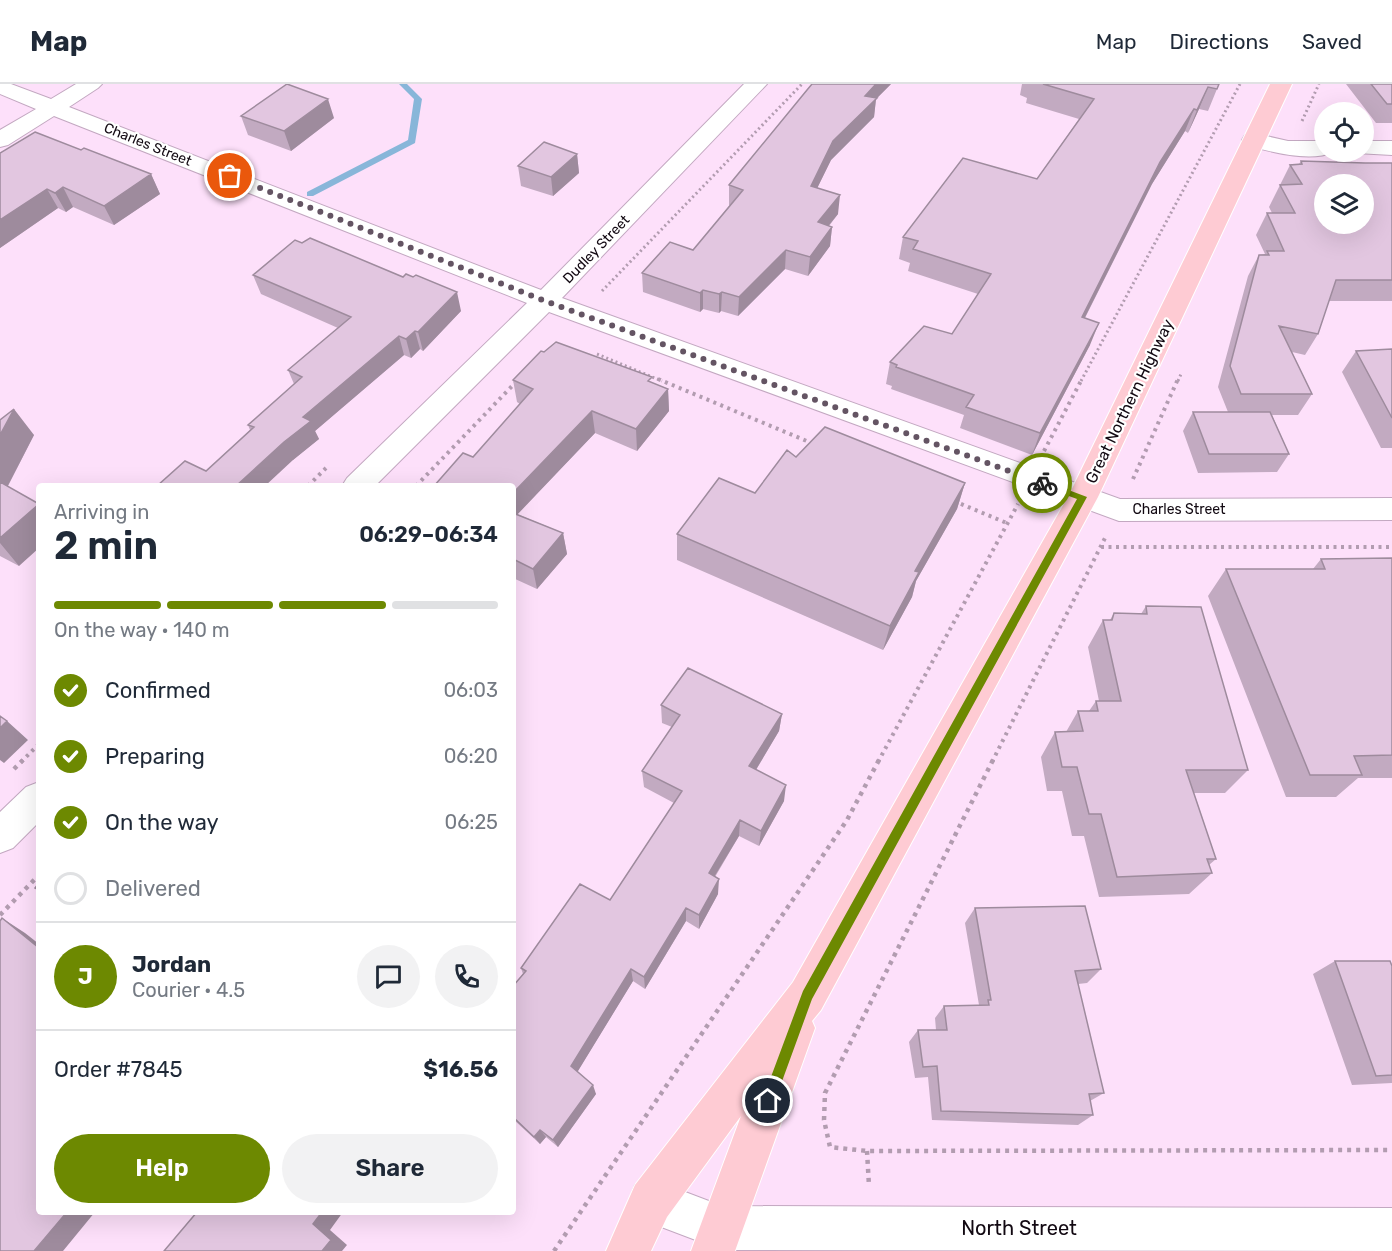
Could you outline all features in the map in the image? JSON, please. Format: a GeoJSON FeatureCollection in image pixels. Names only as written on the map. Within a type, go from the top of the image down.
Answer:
{"type":"FeatureCollection","features":[{"type":"Feature","properties":{"kind":"main road","name":"Great Northern Highway"},"geometry":{"type":"LineString","coordinates":[[628,1251],[651,1201],[807,996],[1083,497],[1281,84]]}},
{"type":"Feature","properties":{"kind":"main road","name":"Great Northern Highway"},"geometry":{"type":"LineString","coordinates":[[718,1239],[807,996]]}},
{"type":"Feature","properties":{"kind":"street"},"geometry":{"type":"LineString","coordinates":[[0,140],[91,84]]}},
{"type":"Feature","properties":{"kind":"street","name":"Dudley Street"},"geometry":{"type":"LineString","coordinates":[[360,483],[545,301],[756,84]]}},
{"type":"Feature","properties":{"kind":"street","name":"Charles Street"},"geometry":{"type":"LineString","coordinates":[[0,87],[545,301],[1119,510],[1392,509]]}},
{"type":"Feature","properties":{"kind":"street"},"geometry":{"type":"LineString","coordinates":[[1253,140],[1288,148],[1314,148]]}},
{"type":"Feature","properties":{"kind":"street"},"geometry":{"type":"LineString","coordinates":[[1374,148],[1392,148]]}},
{"type":"Feature","properties":{"kind":"street"},"geometry":{"type":"LineString","coordinates":[[0,836],[36,801]]}},
{"type":"Feature","properties":{"kind":"street","name":"North Street"},"geometry":{"type":"LineString","coordinates":[[651,1201],[718,1239],[1392,1230]]}},
{"type":"Feature","properties":{"kind":"path"},"geometry":{"type":"LineString","coordinates":[[596,297],[802,84]]}},
{"type":"Feature","properties":{"kind":"path"},"geometry":{"type":"LineString","coordinates":[[554,1251],[847,820],[1009,524],[1030,478],[1240,84]]}},
{"type":"Feature","properties":{"kind":"path"},"geometry":{"type":"LineString","coordinates":[[1298,130],[1319,84]]}},
{"type":"Feature","properties":{"kind":"path"},"geometry":{"type":"LineString","coordinates":[[591,352],[822,447]]}},
{"type":"Feature","properties":{"kind":"path"},"geometry":{"type":"LineString","coordinates":[[419,483],[519,379]]}},
{"type":"Feature","properties":{"kind":"path"},"geometry":{"type":"LineString","coordinates":[[943,497],[1009,524]]}},
{"type":"Feature","properties":{"kind":"path"},"geometry":{"type":"LineString","coordinates":[[1392,547],[1101,547],[825,1093],[823,1110],[824,1132],[830,1147],[867,1151],[1392,1150]]}},
{"type":"Feature","properties":{"kind":"path"},"geometry":{"type":"LineString","coordinates":[[8,774],[36,747]]}},
{"type":"Feature","properties":{"kind":"path"},"geometry":{"type":"LineString","coordinates":[[0,915],[36,878]]}},
{"type":"Feature","properties":{"kind":"building"},"geometry":{"type":"Polygon","coordinates":[[[287,84],[328,99],[284,131],[241,116],[287,84]]]}},
{"type":"Feature","properties":{"kind":"building"},"geometry":{"type":"Polygon","coordinates":[[[812,84],[876,84],[865,96],[877,98],[833,141],[811,186],[840,195],[818,222],[832,227],[810,257],[786,250],[739,297],[703,290],[700,293],[642,273],[670,242],[693,250],[743,190],[729,185],[812,84]]]}},
{"type":"Feature","properties":{"kind":"building"},"geometry":{"type":"Polygon","coordinates":[[[1043,84],[1219,84],[1217,89],[1208,87],[1197,110],[1194,109],[1160,162],[1082,317],[1099,323],[1040,433],[966,407],[974,395],[896,367],[897,365],[890,362],[924,326],[952,334],[991,274],[913,249],[918,241],[903,237],[963,158],[1037,179],[1094,99],[1043,84]]]}},
{"type":"Feature","properties":{"kind":"building"},"geometry":{"type":"Polygon","coordinates":[[[1371,84],[1392,84],[1392,104],[1387,104],[1371,84]]]}},
{"type":"Feature","properties":{"kind":"building"},"geometry":{"type":"Polygon","coordinates":[[[35,132],[151,174],[104,206],[63,187],[55,193],[47,189],[0,220],[0,153],[35,132]]]}},
{"type":"Feature","properties":{"kind":"building"},"geometry":{"type":"Polygon","coordinates":[[[544,142],[577,154],[551,177],[518,166],[544,142]]]}},
{"type":"Feature","properties":{"kind":"building"},"geometry":{"type":"Polygon","coordinates":[[[1301,161],[1392,163],[1392,280],[1336,280],[1318,334],[1279,326],[1312,394],[1241,394],[1230,366],[1259,255],[1269,255],[1267,251],[1284,251],[1267,213],[1295,213],[1280,185],[1302,184],[1290,165],[1302,164],[1301,161]]]}},
{"type":"Feature","properties":{"kind":"building"},"geometry":{"type":"Polygon","coordinates":[[[310,238],[403,277],[406,274],[413,277],[416,275],[457,292],[418,332],[415,331],[406,339],[399,336],[303,417],[311,421],[239,483],[160,483],[185,461],[206,471],[254,427],[248,425],[302,377],[288,370],[351,317],[253,275],[295,240],[302,243],[310,238]]]}},
{"type":"Feature","properties":{"kind":"building"},"geometry":{"type":"Polygon","coordinates":[[[556,342],[652,377],[648,381],[668,389],[636,429],[592,411],[516,490],[516,483],[437,483],[463,453],[473,457],[533,389],[513,380],[541,351],[544,352],[556,342]]]}},
{"type":"Feature","properties":{"kind":"building"},"geometry":{"type":"Polygon","coordinates":[[[1392,349],[1392,418],[1356,351],[1392,349]]]}},
{"type":"Feature","properties":{"kind":"building"},"geometry":{"type":"Polygon","coordinates":[[[14,409],[0,435],[0,420],[14,409]]]}},
{"type":"Feature","properties":{"kind":"building"},"geometry":{"type":"Polygon","coordinates":[[[1193,412],[1270,412],[1289,454],[1209,454],[1193,412]]]}},
{"type":"Feature","properties":{"kind":"building"},"geometry":{"type":"Polygon","coordinates":[[[825,427],[965,483],[915,571],[919,572],[890,626],[677,534],[719,478],[755,493],[787,450],[796,457],[825,427]]]}},
{"type":"Feature","properties":{"kind":"building"},"geometry":{"type":"Polygon","coordinates":[[[0,482],[36,502],[36,507],[0,538],[0,482]]]}},
{"type":"Feature","properties":{"kind":"building"},"geometry":{"type":"Polygon","coordinates":[[[516,514],[563,533],[533,569],[516,560],[516,514]]]}},
{"type":"Feature","properties":{"kind":"building"},"geometry":{"type":"Polygon","coordinates":[[[1392,558],[1392,755],[1354,756],[1362,775],[1310,775],[1226,569],[1325,569],[1321,559],[1392,558]]]}},
{"type":"Feature","properties":{"kind":"building"},"geometry":{"type":"Polygon","coordinates":[[[1146,606],[1201,607],[1248,770],[1186,770],[1216,859],[1207,859],[1212,873],[1117,877],[1101,814],[1089,814],[1077,767],[1062,767],[1055,732],[1083,731],[1078,711],[1098,711],[1096,701],[1121,701],[1103,620],[1112,620],[1114,613],[1147,614],[1146,606]]]}},
{"type":"Feature","properties":{"kind":"building"},"geometry":{"type":"Polygon","coordinates":[[[688,668],[782,714],[749,766],[786,785],[761,831],[740,820],[709,873],[719,879],[699,915],[686,908],[644,977],[631,969],[571,1066],[593,1085],[553,1140],[540,1130],[534,1137],[516,1120],[516,983],[526,971],[521,968],[580,884],[610,900],[682,791],[642,771],[680,715],[661,705],[688,668]]]}},
{"type":"Feature","properties":{"kind":"building"},"geometry":{"type":"Polygon","coordinates":[[[0,716],[7,721],[0,728],[0,716]]]}},
{"type":"Feature","properties":{"kind":"building"},"geometry":{"type":"Polygon","coordinates":[[[1085,906],[1101,969],[1075,971],[1104,1093],[1089,1094],[1093,1115],[941,1111],[937,1066],[923,1067],[918,1030],[947,1030],[944,1006],[989,1005],[988,1000],[991,1000],[975,908],[1085,906]]]}},
{"type":"Feature","properties":{"kind":"building"},"geometry":{"type":"Polygon","coordinates":[[[2,918],[36,946],[36,1215],[64,1215],[34,1251],[0,1251],[0,921],[2,918]]]}},
{"type":"Feature","properties":{"kind":"building"},"geometry":{"type":"Polygon","coordinates":[[[1335,961],[1390,961],[1392,966],[1392,1075],[1376,1076],[1335,961]]]}},
{"type":"Feature","properties":{"kind":"building"},"geometry":{"type":"Polygon","coordinates":[[[194,1215],[320,1215],[313,1224],[331,1240],[322,1251],[164,1251],[194,1215]]]}},
{"type":"Feature","properties":{"kind":"waterway"},"geometry":{"type":"LineString","coordinates":[[310,194],[412,141],[418,99],[403,84]]}},
{"type":"Feature","properties":{"kind":"way so far"},"geometry":{"type":"LineString","coordinates":[[230,176],[545,301],[1042,483]]}},
{"type":"Feature","properties":{"kind":"route"},"geometry":{"type":"LineString","coordinates":[[768,1101],[807,996],[1083,497],[1042,483]]}}]}
